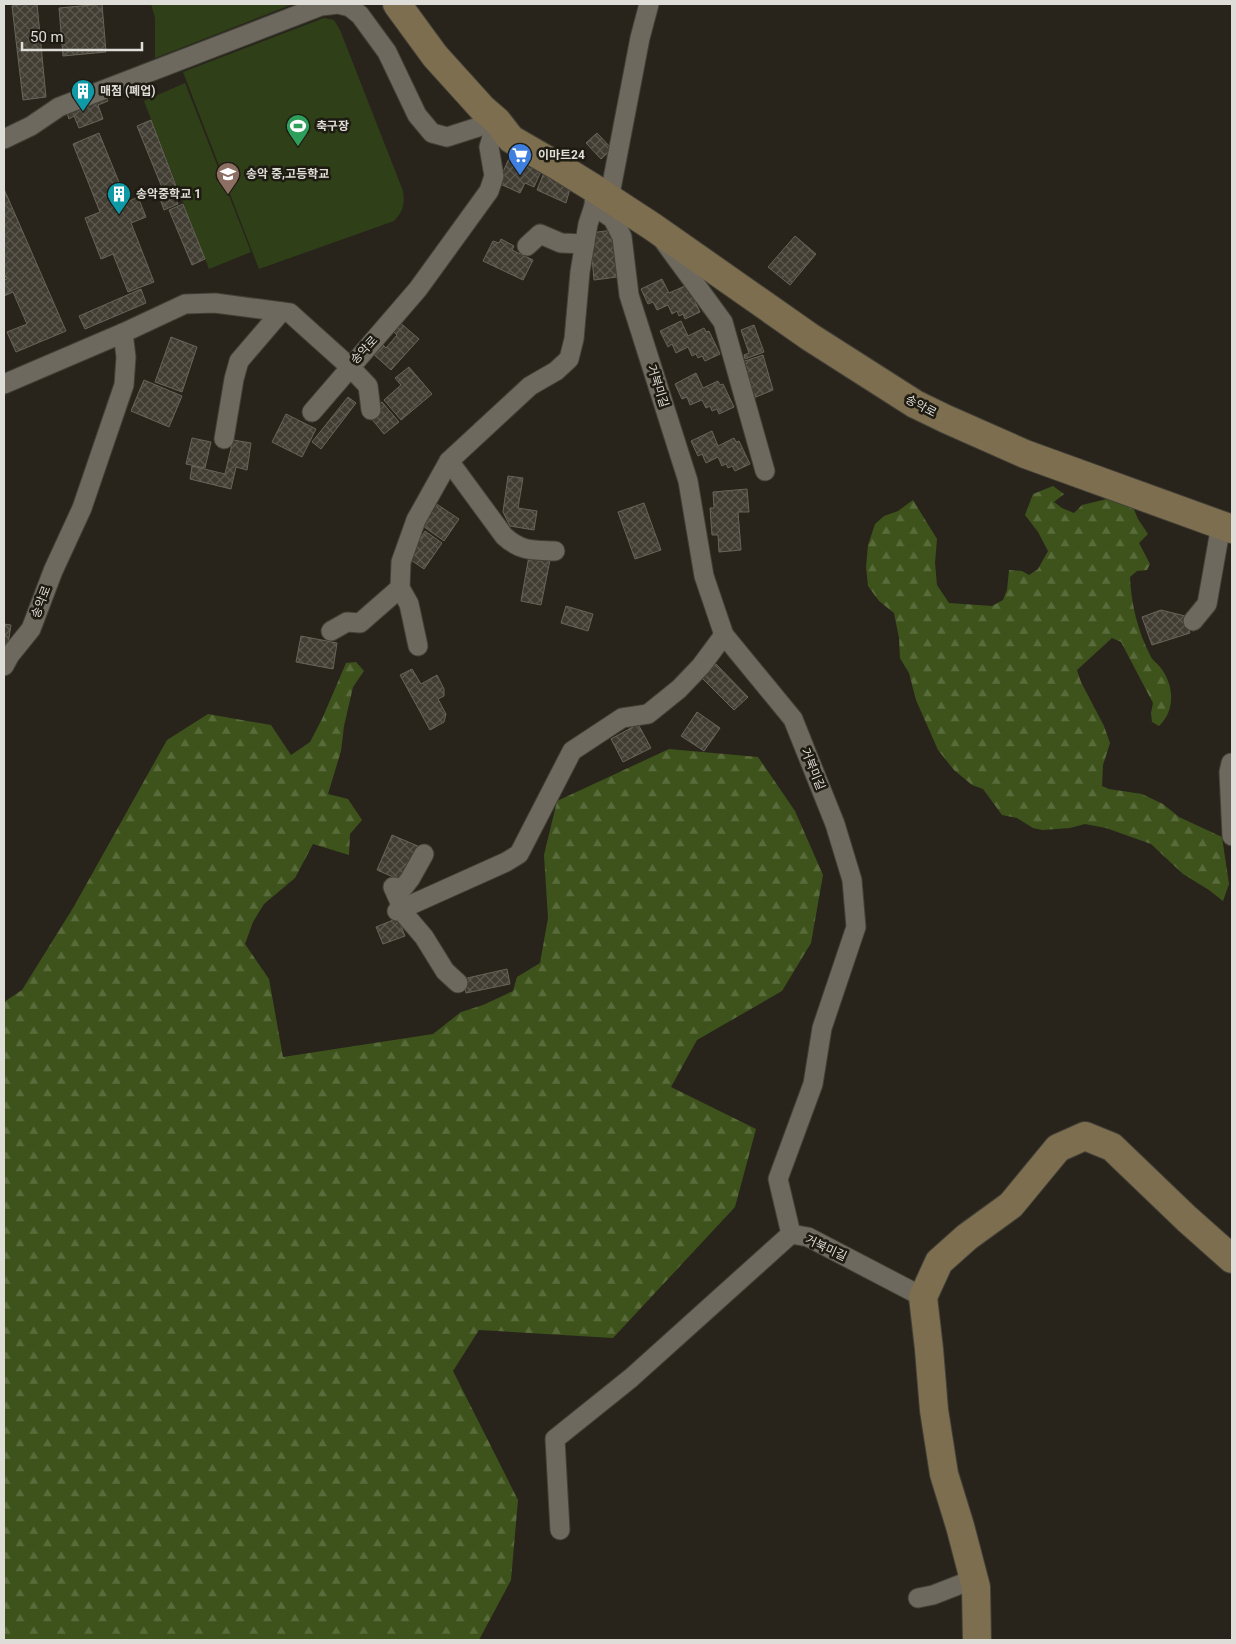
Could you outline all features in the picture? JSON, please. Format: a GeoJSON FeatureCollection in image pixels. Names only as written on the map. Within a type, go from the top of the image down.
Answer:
{"type":"FeatureCollection","features":[{"type":"Feature","properties":{"kind":"main road","name":"송악로"},"geometry":{"type":"LineString","coordinates":[[396,4],[435,56],[482,108],[497,120],[511,139],[561,168],[600,195],[653,227],[810,337],[915,404],[1025,454],[1229,525]]}},
{"type":"Feature","properties":{"kind":"main road"},"geometry":{"type":"LineString","coordinates":[[408,4],[471,80],[499,109],[520,127],[579,165],[600,195],[658,224],[780,308],[895,383],[936,407],[1016,442],[1229,525]]}},
{"type":"Feature","properties":{"kind":"main road"},"geometry":{"type":"LineString","coordinates":[[977,1640],[976,1587],[944,1474],[934,1410],[923,1297],[939,1262],[967,1236],[1011,1205],[1058,1148],[1085,1136],[1112,1147],[1232,1260]]}},
{"type":"Feature","properties":{"kind":"street"},"geometry":{"type":"LineString","coordinates":[[4,139],[31,126],[59,107],[321,6],[338,4],[350,7],[360,15],[387,52],[417,115],[432,132],[448,137],[497,120]]}},
{"type":"Feature","properties":{"kind":"street"},"geometry":{"type":"LineString","coordinates":[[418,646],[409,604],[400,588],[401,562],[416,520],[449,461],[530,386],[556,371],[569,359],[574,339],[580,272],[588,224],[600,195],[649,4]]}},
{"type":"Feature","properties":{"kind":"street","name":"송악로"},"geometry":{"type":"LineString","coordinates":[[4,384],[185,304],[215,303],[290,313],[350,367],[418,289],[489,191],[494,176],[489,147],[497,120]]}},
{"type":"Feature","properties":{"kind":"street","name":"거북미길"},"geometry":{"type":"LineString","coordinates":[[600,195],[622,237],[629,295],[688,481],[704,576],[724,635],[793,719],[835,824],[852,880],[856,927],[822,1028],[813,1084],[778,1179],[791,1234],[808,1237],[923,1297]]}},
{"type":"Feature","properties":{"kind":"street","name":"송악로"},"geometry":{"type":"LineString","coordinates":[[653,227],[723,322],[765,471]]}},
{"type":"Feature","properties":{"kind":"street"},"geometry":{"type":"LineString","coordinates":[[527,246],[540,234],[561,243],[584,244]]}},
{"type":"Feature","properties":{"kind":"street"},"geometry":{"type":"LineString","coordinates":[[224,439],[234,379],[239,361],[281,312]]}},
{"type":"Feature","properties":{"kind":"street","name":"송악로"},"geometry":{"type":"LineString","coordinates":[[4,666],[10,655],[31,630],[53,571],[82,508],[124,385],[126,357],[123,333]]}},
{"type":"Feature","properties":{"kind":"street"},"geometry":{"type":"LineString","coordinates":[[312,412],[350,367],[368,386],[372,410]]}},
{"type":"Feature","properties":{"kind":"street"},"geometry":{"type":"LineString","coordinates":[[449,461],[504,536],[511,542],[524,549],[555,551]]}},
{"type":"Feature","properties":{"kind":"street"},"geometry":{"type":"LineString","coordinates":[[1192,621],[1207,604],[1229,525]]}},
{"type":"Feature","properties":{"kind":"street"},"geometry":{"type":"LineString","coordinates":[[331,631],[347,622],[360,623],[400,588]]}},
{"type":"Feature","properties":{"kind":"street"},"geometry":{"type":"LineString","coordinates":[[400,910],[506,862],[519,854],[572,751],[622,718],[648,714],[679,690],[702,666],[724,635]]}},
{"type":"Feature","properties":{"kind":"street"},"geometry":{"type":"LineString","coordinates":[[1232,763],[1229,772],[1232,836]]}},
{"type":"Feature","properties":{"kind":"street"},"geometry":{"type":"LineString","coordinates":[[424,854],[403,888],[393,887],[400,910],[424,937],[445,971],[458,983]]}},
{"type":"Feature","properties":{"kind":"street"},"geometry":{"type":"LineString","coordinates":[[560,1530],[555,1439],[631,1378],[791,1234]]}},
{"type":"Feature","properties":{"kind":"street"},"geometry":{"type":"LineString","coordinates":[[918,1598],[933,1595],[974,1579]]}},
{"type":"Feature","properties":{"kind":"green space"},"geometry":{"type":"Polygon","coordinates":[[[151,4],[293,4],[155,58],[155,18],[151,4]]]}},
{"type":"Feature","properties":{"kind":"green space","name":"축구장"},"geometry":{"type":"Polygon","coordinates":[[[324,18],[334,20],[340,30],[403,191],[403,207],[394,221],[259,269],[183,72],[324,18]]]}},
{"type":"Feature","properties":{"kind":"green space"},"geometry":{"type":"Polygon","coordinates":[[[185,83],[251,252],[209,269],[144,101],[185,83]]]}},
{"type":"Feature","properties":{"kind":"green space"},"geometry":{"type":"Polygon","coordinates":[[[1053,486],[1064,494],[1054,502],[1074,513],[1082,505],[1107,499],[1133,507],[1148,534],[1139,543],[1150,564],[1147,570],[1137,571],[1130,577],[1136,617],[1142,637],[1151,657],[1165,674],[1170,689],[1170,705],[1164,720],[1159,726],[1152,722],[1153,703],[1121,642],[1112,638],[1077,670],[1081,682],[1104,726],[1110,743],[1103,765],[1102,786],[1109,789],[1142,794],[1163,804],[1179,817],[1222,837],[1229,884],[1223,901],[1183,874],[1151,844],[1106,828],[1085,824],[1070,828],[1042,830],[1033,828],[1017,818],[1002,815],[983,789],[972,785],[954,770],[938,750],[916,700],[909,673],[900,658],[899,638],[894,613],[879,601],[868,586],[866,567],[868,545],[875,524],[884,516],[898,511],[913,500],[937,539],[935,563],[937,585],[949,603],[992,606],[1003,600],[1007,590],[1009,570],[1022,571],[1029,575],[1038,569],[1048,551],[1038,532],[1025,515],[1033,494],[1053,486]]]}},
{"type":"Feature","properties":{"kind":"green space"},"geometry":{"type":"Polygon","coordinates":[[[356,662],[364,671],[353,687],[344,726],[341,751],[328,794],[348,799],[362,820],[350,834],[349,855],[313,844],[295,878],[264,904],[253,922],[245,944],[269,979],[283,1057],[433,1034],[461,1012],[483,1005],[513,991],[517,977],[540,963],[548,918],[544,855],[557,801],[669,749],[758,757],[795,811],[823,875],[811,943],[782,991],[697,1040],[671,1087],[756,1129],[735,1207],[613,1338],[479,1330],[453,1371],[518,1500],[511,1580],[479,1640],[4,1640],[4,1002],[22,990],[73,908],[167,740],[208,714],[271,725],[291,755],[310,742],[346,663],[356,662]]]}},
{"type":"Feature","properties":{"kind":"building"},"geometry":{"type":"Polygon","coordinates":[[[37,4],[46,97],[23,100],[12,6],[37,4]]]}},
{"type":"Feature","properties":{"kind":"building"},"geometry":{"type":"Polygon","coordinates":[[[102,4],[106,52],[63,56],[59,8],[102,4]]]}},
{"type":"Feature","properties":{"kind":"building","name":"매점 (폐업)"},"geometry":{"type":"Polygon","coordinates":[[[104,92],[108,101],[98,105],[103,119],[79,128],[74,116],[69,119],[65,107],[104,92]]]}},
{"type":"Feature","properties":{"kind":"building"},"geometry":{"type":"Polygon","coordinates":[[[151,120],[176,186],[163,190],[137,126],[151,120]]]}},
{"type":"Feature","properties":{"kind":"building","name":"송악중학교 1"},"geometry":{"type":"Polygon","coordinates":[[[99,133],[127,202],[138,197],[146,217],[131,223],[154,282],[128,292],[113,254],[101,259],[85,218],[100,212],[73,144],[99,133]]]}},
{"type":"Feature","properties":{"kind":"building"},"geometry":{"type":"Polygon","coordinates":[[[597,133],[612,149],[601,159],[586,143],[597,133]]]}},
{"type":"Feature","properties":{"kind":"building","name":"이마트24"},"geometry":{"type":"Polygon","coordinates":[[[511,154],[542,169],[534,187],[525,183],[520,193],[498,183],[511,154]]]}},
{"type":"Feature","properties":{"kind":"building"},"geometry":{"type":"Polygon","coordinates":[[[545,170],[571,185],[566,203],[537,190],[545,170]]]}},
{"type":"Feature","properties":{"kind":"building"},"geometry":{"type":"Polygon","coordinates":[[[4,189],[66,331],[16,352],[7,332],[27,324],[13,292],[4,296],[4,280],[7,279],[4,274],[4,189]]]}},
{"type":"Feature","properties":{"kind":"building"},"geometry":{"type":"Polygon","coordinates":[[[173,190],[178,204],[164,210],[159,196],[173,190]]]}},
{"type":"Feature","properties":{"kind":"building"},"geometry":{"type":"Polygon","coordinates":[[[183,204],[205,259],[192,265],[169,210],[183,204]]]}},
{"type":"Feature","properties":{"kind":"building"},"geometry":{"type":"Polygon","coordinates":[[[613,230],[617,277],[594,280],[590,233],[613,230]]]}},
{"type":"Feature","properties":{"kind":"building"},"geometry":{"type":"Polygon","coordinates":[[[795,236],[816,254],[790,285],[768,267],[795,236]]]}},
{"type":"Feature","properties":{"kind":"building"},"geometry":{"type":"Polygon","coordinates":[[[501,239],[514,246],[512,250],[533,260],[523,280],[483,261],[493,241],[499,243],[501,239]]]}},
{"type":"Feature","properties":{"kind":"building"},"geometry":{"type":"Polygon","coordinates":[[[662,279],[669,293],[685,286],[687,290],[689,289],[700,312],[685,319],[683,314],[679,316],[677,311],[672,314],[668,305],[657,310],[653,302],[648,304],[641,289],[662,279]]]}},
{"type":"Feature","properties":{"kind":"building"},"geometry":{"type":"Polygon","coordinates":[[[141,289],[146,303],[85,329],[79,316],[141,289]]]}},
{"type":"Feature","properties":{"kind":"building"},"geometry":{"type":"Polygon","coordinates":[[[398,321],[419,339],[391,370],[371,352],[380,342],[386,348],[397,335],[391,329],[398,321]]]}},
{"type":"Feature","properties":{"kind":"building"},"geometry":{"type":"Polygon","coordinates":[[[681,321],[688,336],[704,328],[706,332],[709,331],[720,354],[705,361],[702,356],[698,358],[696,354],[692,356],[688,347],[676,353],[672,344],[668,347],[660,331],[681,321]]]}},
{"type":"Feature","properties":{"kind":"building"},"geometry":{"type":"Polygon","coordinates":[[[754,325],[764,352],[745,359],[744,355],[749,353],[741,330],[754,325]]]}},
{"type":"Feature","properties":{"kind":"building"},"geometry":{"type":"Polygon","coordinates":[[[171,337],[197,347],[182,392],[155,382],[171,337]]]}},
{"type":"Feature","properties":{"kind":"building"},"geometry":{"type":"Polygon","coordinates":[[[763,355],[773,390],[751,399],[742,362],[763,355]]]}},
{"type":"Feature","properties":{"kind":"building"},"geometry":{"type":"Polygon","coordinates":[[[409,367],[432,394],[401,420],[384,400],[401,385],[395,378],[409,367]]]}},
{"type":"Feature","properties":{"kind":"building"},"geometry":{"type":"Polygon","coordinates":[[[696,373],[703,388],[718,381],[720,385],[723,384],[734,407],[719,414],[717,409],[712,411],[710,406],[706,408],[702,400],[690,405],[687,397],[682,399],[675,384],[696,373]]]}},
{"type":"Feature","properties":{"kind":"building"},"geometry":{"type":"Polygon","coordinates":[[[144,380],[182,396],[169,427],[131,411],[144,380]]]}},
{"type":"Feature","properties":{"kind":"building"},"geometry":{"type":"Polygon","coordinates":[[[348,397],[356,403],[321,449],[312,442],[348,397]]]}},
{"type":"Feature","properties":{"kind":"building"},"geometry":{"type":"Polygon","coordinates":[[[382,402],[399,422],[384,434],[371,418],[375,408],[382,402]]]}},
{"type":"Feature","properties":{"kind":"building"},"geometry":{"type":"Polygon","coordinates":[[[286,414],[316,429],[302,457],[272,442],[286,414]]]}},
{"type":"Feature","properties":{"kind":"building"},"geometry":{"type":"Polygon","coordinates":[[[712,431],[718,446],[734,438],[736,442],[739,441],[750,464],[735,471],[732,466],[728,468],[726,464],[722,466],[718,457],[706,463],[702,454],[698,456],[691,441],[712,431]]]}},
{"type":"Feature","properties":{"kind":"building"},"geometry":{"type":"Polygon","coordinates":[[[192,438],[211,442],[205,468],[186,464],[192,438]]]}},
{"type":"Feature","properties":{"kind":"building"},"geometry":{"type":"Polygon","coordinates":[[[233,440],[251,443],[247,470],[236,467],[231,489],[190,479],[192,466],[225,474],[233,440]]]}},
{"type":"Feature","properties":{"kind":"building"},"geometry":{"type":"Polygon","coordinates":[[[508,476],[523,478],[518,508],[537,511],[534,530],[510,526],[503,512],[508,476]]]}},
{"type":"Feature","properties":{"kind":"building"},"geometry":{"type":"Polygon","coordinates":[[[747,489],[749,512],[738,512],[741,550],[719,552],[718,535],[712,535],[710,508],[714,508],[713,492],[747,489]]]}},
{"type":"Feature","properties":{"kind":"building"},"geometry":{"type":"Polygon","coordinates":[[[435,503],[459,519],[444,541],[420,524],[435,503]]]}},
{"type":"Feature","properties":{"kind":"building"},"geometry":{"type":"Polygon","coordinates":[[[644,503],[661,550],[635,559],[618,512],[644,503]]]}},
{"type":"Feature","properties":{"kind":"building"},"geometry":{"type":"Polygon","coordinates":[[[425,531],[442,543],[424,569],[408,558],[425,531]]]}},
{"type":"Feature","properties":{"kind":"building"},"geometry":{"type":"Polygon","coordinates":[[[529,556],[550,560],[541,605],[521,601],[529,556]]]}},
{"type":"Feature","properties":{"kind":"building"},"geometry":{"type":"Polygon","coordinates":[[[566,606],[593,614],[588,631],[561,623],[566,606]]]}},
{"type":"Feature","properties":{"kind":"building"},"geometry":{"type":"Polygon","coordinates":[[[1161,610],[1185,616],[1190,633],[1152,645],[1142,617],[1161,610]]]}},
{"type":"Feature","properties":{"kind":"building"},"geometry":{"type":"Polygon","coordinates":[[[4,624],[11,625],[7,650],[4,650],[4,624]]]}},
{"type":"Feature","properties":{"kind":"building"},"geometry":{"type":"Polygon","coordinates":[[[301,636],[337,643],[333,669],[296,662],[301,636]]]}},
{"type":"Feature","properties":{"kind":"building"},"geometry":{"type":"Polygon","coordinates":[[[715,663],[748,697],[734,710],[701,677],[715,663]]]}},
{"type":"Feature","properties":{"kind":"building"},"geometry":{"type":"Polygon","coordinates":[[[412,669],[421,684],[437,675],[444,689],[444,696],[438,699],[446,714],[444,722],[430,730],[400,675],[412,669]]]}},
{"type":"Feature","properties":{"kind":"building"},"geometry":{"type":"Polygon","coordinates":[[[697,712],[720,728],[704,751],[681,736],[697,712]]]}},
{"type":"Feature","properties":{"kind":"building"},"geometry":{"type":"Polygon","coordinates":[[[638,724],[651,748],[623,762],[611,739],[638,724]]]}},
{"type":"Feature","properties":{"kind":"building"},"geometry":{"type":"Polygon","coordinates":[[[392,835],[420,847],[405,882],[377,870],[392,835]]]}},
{"type":"Feature","properties":{"kind":"building"},"geometry":{"type":"Polygon","coordinates":[[[398,918],[405,936],[383,944],[376,927],[398,918]]]}},
{"type":"Feature","properties":{"kind":"building"},"geometry":{"type":"Polygon","coordinates":[[[507,969],[510,984],[466,993],[463,979],[507,969]]]}},
{"type":"Feature","properties":{"kind":"place","name":"매점 (폐업)"},"geometry":{"type":"Point","coordinates":[83,112]}},
{"type":"Feature","properties":{"kind":"place","name":"축구장"},"geometry":{"type":"Point","coordinates":[298,147]}},
{"type":"Feature","properties":{"kind":"place","name":"이마트24"},"geometry":{"type":"Point","coordinates":[520,176]}},
{"type":"Feature","properties":{"kind":"place","name":"송악 중,고등학교"},"geometry":{"type":"Point","coordinates":[228,195]}},
{"type":"Feature","properties":{"kind":"place","name":"송악중학교 1"},"geometry":{"type":"Point","coordinates":[119,215]}}]}
